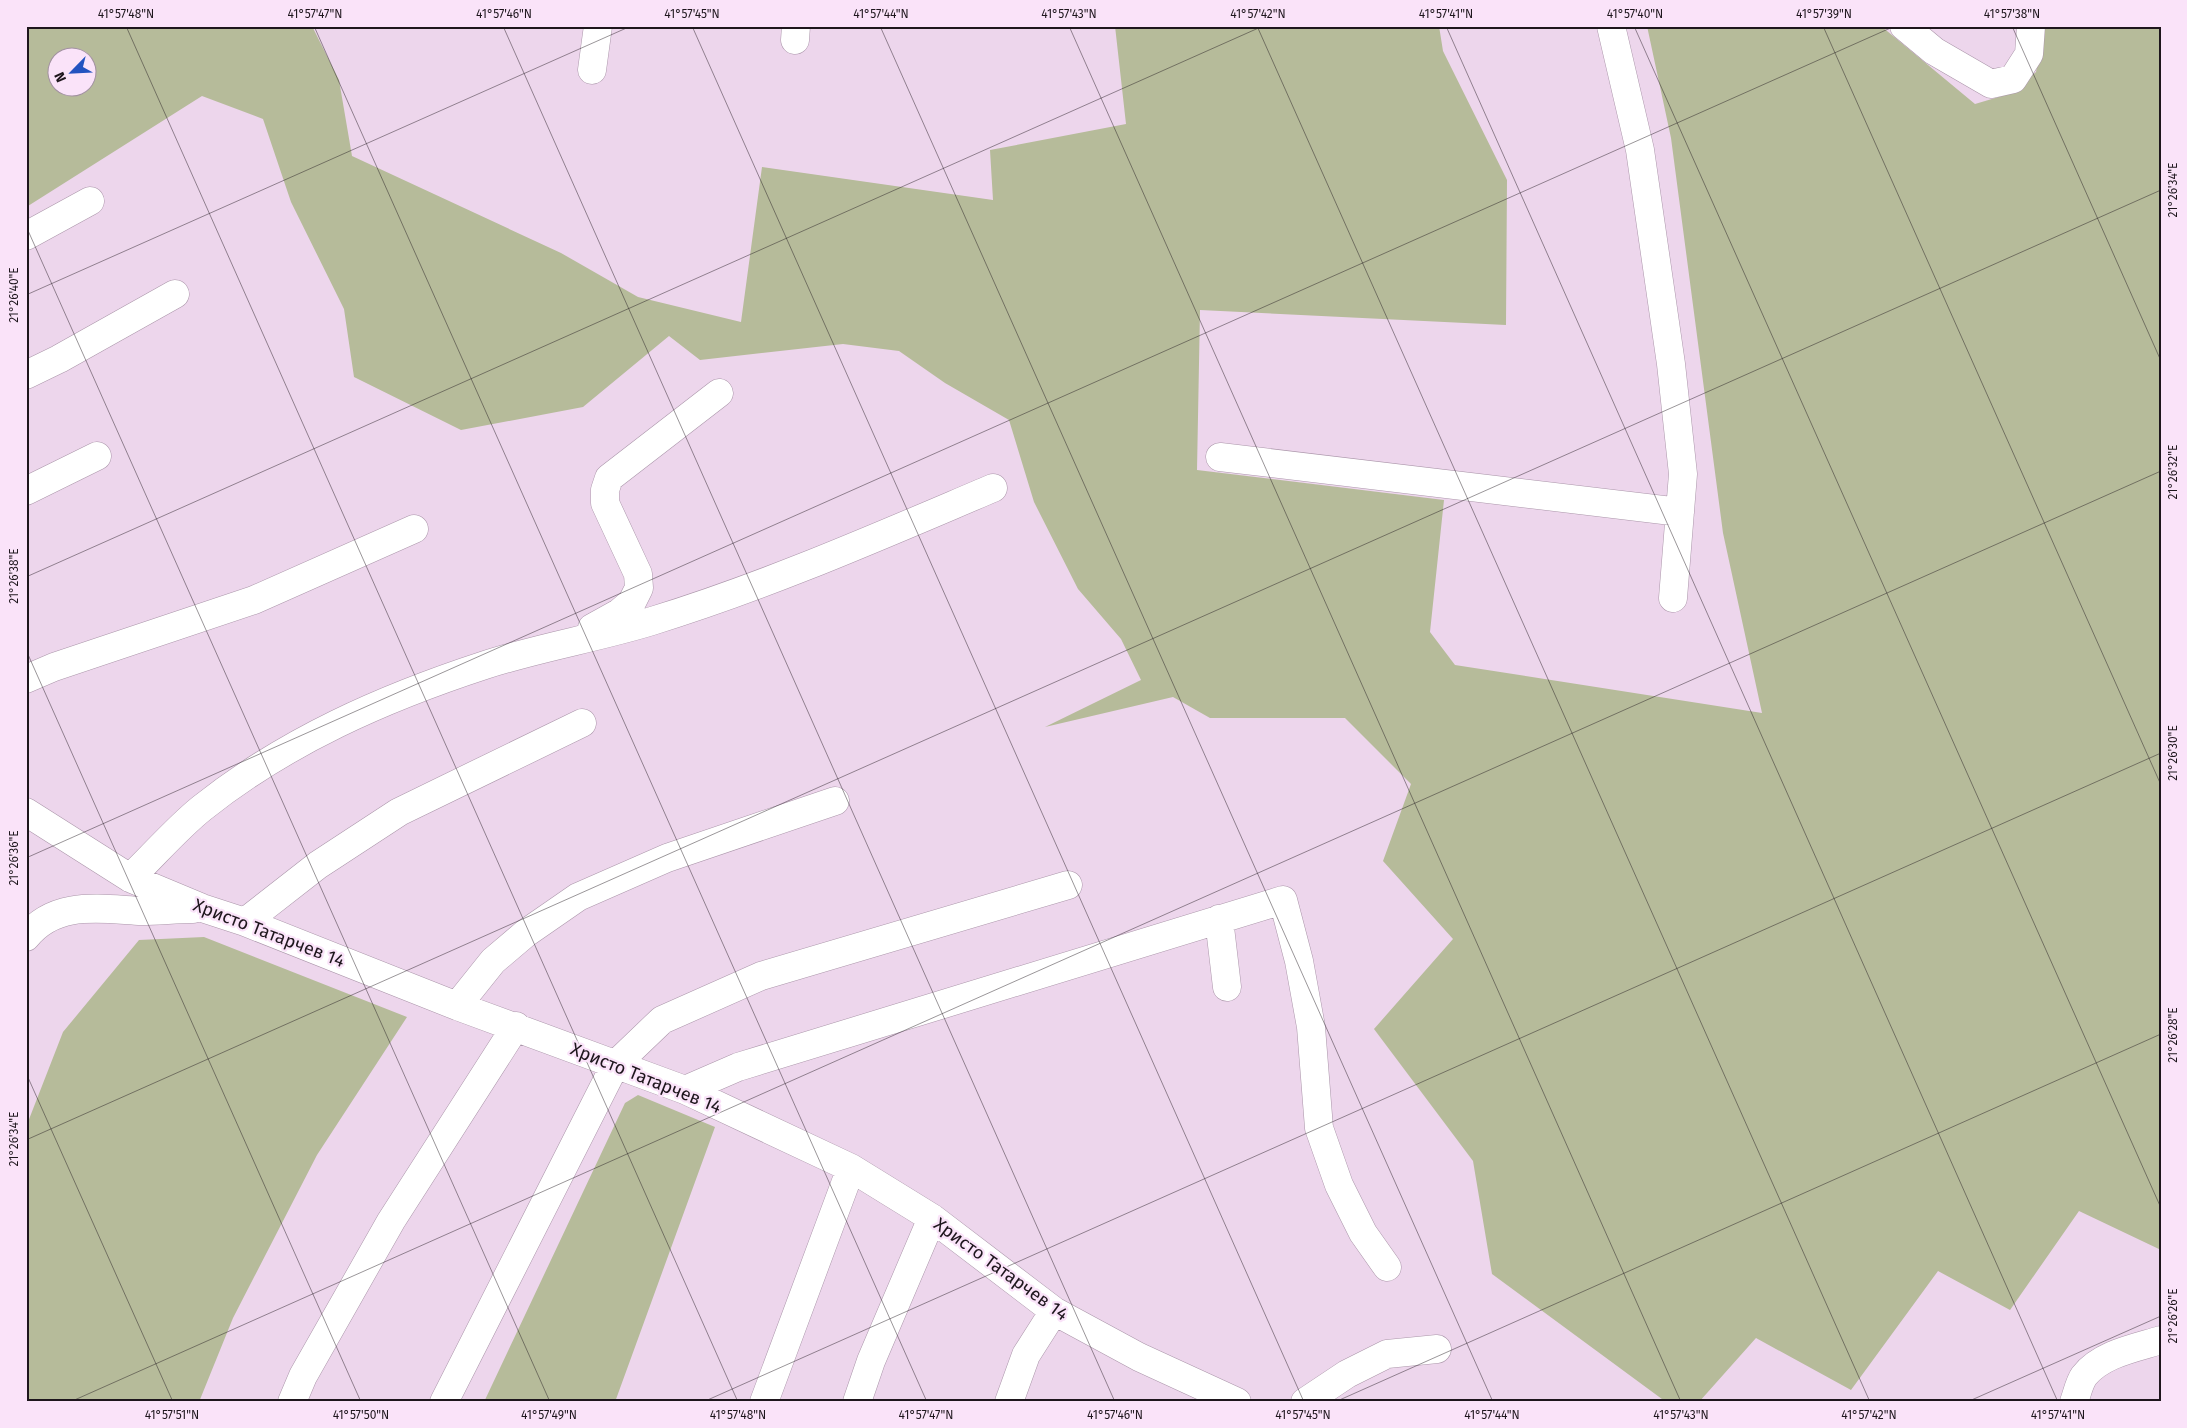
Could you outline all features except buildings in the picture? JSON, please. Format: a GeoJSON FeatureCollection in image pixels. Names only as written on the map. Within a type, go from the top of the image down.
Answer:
{"type":"FeatureCollection","features":[{"type":"Feature","properties":{"kind":"street"},"geometry":{"type":"LineString","coordinates":[[592,70],[598,26]]}},
{"type":"Feature","properties":{"kind":"street"},"geometry":{"type":"LineString","coordinates":[[1611,26],[1640,150],[1669,344],[1683,474],[1673,598]]}},
{"type":"Feature","properties":{"kind":"street"},"geometry":{"type":"LineString","coordinates":[[1904,26],[1934,51],[1992,84],[2013,79],[2028,54],[2031,26]]}},
{"type":"Feature","properties":{"kind":"street"},"geometry":{"type":"LineString","coordinates":[[26,236],[90,201]]}},
{"type":"Feature","properties":{"kind":"street"},"geometry":{"type":"LineString","coordinates":[[26,375],[59,360],[175,294]]}},
{"type":"Feature","properties":{"kind":"street"},"geometry":{"type":"LineString","coordinates":[[549,648],[590,630],[619,613],[632,602],[639,588],[638,574],[605,503],[605,490],[609,478],[719,394]]}},
{"type":"Feature","properties":{"kind":"street"},"geometry":{"type":"LineString","coordinates":[[26,491],[98,456]]}},
{"type":"Feature","properties":{"kind":"street"},"geometry":{"type":"LineString","coordinates":[[1220,457],[1680,512]]}},
{"type":"Feature","properties":{"kind":"street"},"geometry":{"type":"LineString","coordinates":[[130,878],[201,808],[260,766],[293,746],[369,709],[486,665],[652,621],[704,603],[888,533],[994,488]]}},
{"type":"Feature","properties":{"kind":"street"},"geometry":{"type":"LineString","coordinates":[[26,679],[54,667],[254,600],[414,529]]}},
{"type":"Feature","properties":{"kind":"street"},"geometry":{"type":"LineString","coordinates":[[245,922],[318,865],[399,812],[582,723]]}},
{"type":"Feature","properties":{"kind":"street"},"geometry":{"type":"LineString","coordinates":[[457,1006],[494,961],[526,933],[578,897],[667,858],[835,802]]}},
{"type":"Feature","properties":{"kind":"street","name":"Христо Татарчев 14"},"geometry":{"type":"LineString","coordinates":[[26,812],[130,878],[202,908],[245,922],[457,1006],[516,1026],[614,1065],[685,1090],[851,1168],[932,1218],[1054,1311],[1139,1357],[1237,1402]]}},
{"type":"Feature","properties":{"kind":"street"},"geometry":{"type":"LineString","coordinates":[[444,1402],[614,1065],[662,1020],[761,976],[1068,885]]}},
{"type":"Feature","properties":{"kind":"street"},"geometry":{"type":"LineString","coordinates":[[685,1090],[738,1067],[1284,900],[1299,961],[1311,1027],[1319,1128],[1339,1186],[1363,1233],[1387,1267]]}},
{"type":"Feature","properties":{"kind":"street"},"geometry":{"type":"LineString","coordinates":[[26,937],[37,923],[60,913],[86,907],[144,911],[202,908]]}},
{"type":"Feature","properties":{"kind":"street"},"geometry":{"type":"LineString","coordinates":[[1220,919],[1227,987]]}},
{"type":"Feature","properties":{"kind":"street"},"geometry":{"type":"LineString","coordinates":[[292,1402],[303,1376],[391,1221],[516,1026]]}},
{"type":"Feature","properties":{"kind":"street"},"geometry":{"type":"LineString","coordinates":[[764,1402],[851,1168]]}},
{"type":"Feature","properties":{"kind":"street"},"geometry":{"type":"LineString","coordinates":[[857,1402],[871,1361],[932,1218]]}},
{"type":"Feature","properties":{"kind":"street"},"geometry":{"type":"LineString","coordinates":[[1009,1402],[1026,1355],[1054,1311]]}},
{"type":"Feature","properties":{"kind":"street"},"geometry":{"type":"LineString","coordinates":[[2074,1402],[2083,1377],[2099,1363],[2116,1354],[2161,1340]]}},
{"type":"Feature","properties":{"kind":"street"},"geometry":{"type":"LineString","coordinates":[[1305,1402],[1347,1374],[1387,1354],[1437,1349]]}},
{"type":"Feature","properties":{"kind":"green space"},"geometry":{"type":"Polygon","coordinates":[[[26,26],[312,26],[339,80],[352,156],[561,253],[638,297],[741,322],[762,167],[993,200],[990,150],[1126,124],[1115,26],[1439,26],[1443,51],[1507,180],[1506,325],[1200,310],[1197,470],[1444,500],[1430,632],[1455,665],[1762,713],[1723,533],[1671,138],[1647,26],[1881,26],[1975,104],[2012,93],[2036,72],[2044,26],[2161,26],[2161,1250],[2079,1211],[2010,1310],[1938,1271],[1851,1390],[1756,1338],[1699,1402],[1666,1402],[1492,1274],[1473,1161],[1374,1029],[1453,939],[1383,861],[1411,784],[1345,718],[1210,718],[1173,697],[1045,727],[1141,680],[1121,639],[1078,589],[1034,502],[1009,420],[945,383],[899,351],[843,344],[700,360],[669,336],[583,407],[461,430],[354,377],[344,309],[291,202],[263,119],[202,96],[28,206],[26,26]]]}},
{"type":"Feature","properties":{"kind":"green space"},"geometry":{"type":"Polygon","coordinates":[[[204,937],[407,1017],[317,1155],[233,1318],[199,1402],[26,1402],[26,1127],[63,1032],[139,940],[204,937]]]}},
{"type":"Feature","properties":{"kind":"green space"},"geometry":{"type":"Polygon","coordinates":[[[638,1095],[715,1127],[615,1402],[484,1402],[625,1103],[638,1095]]]}}]}
